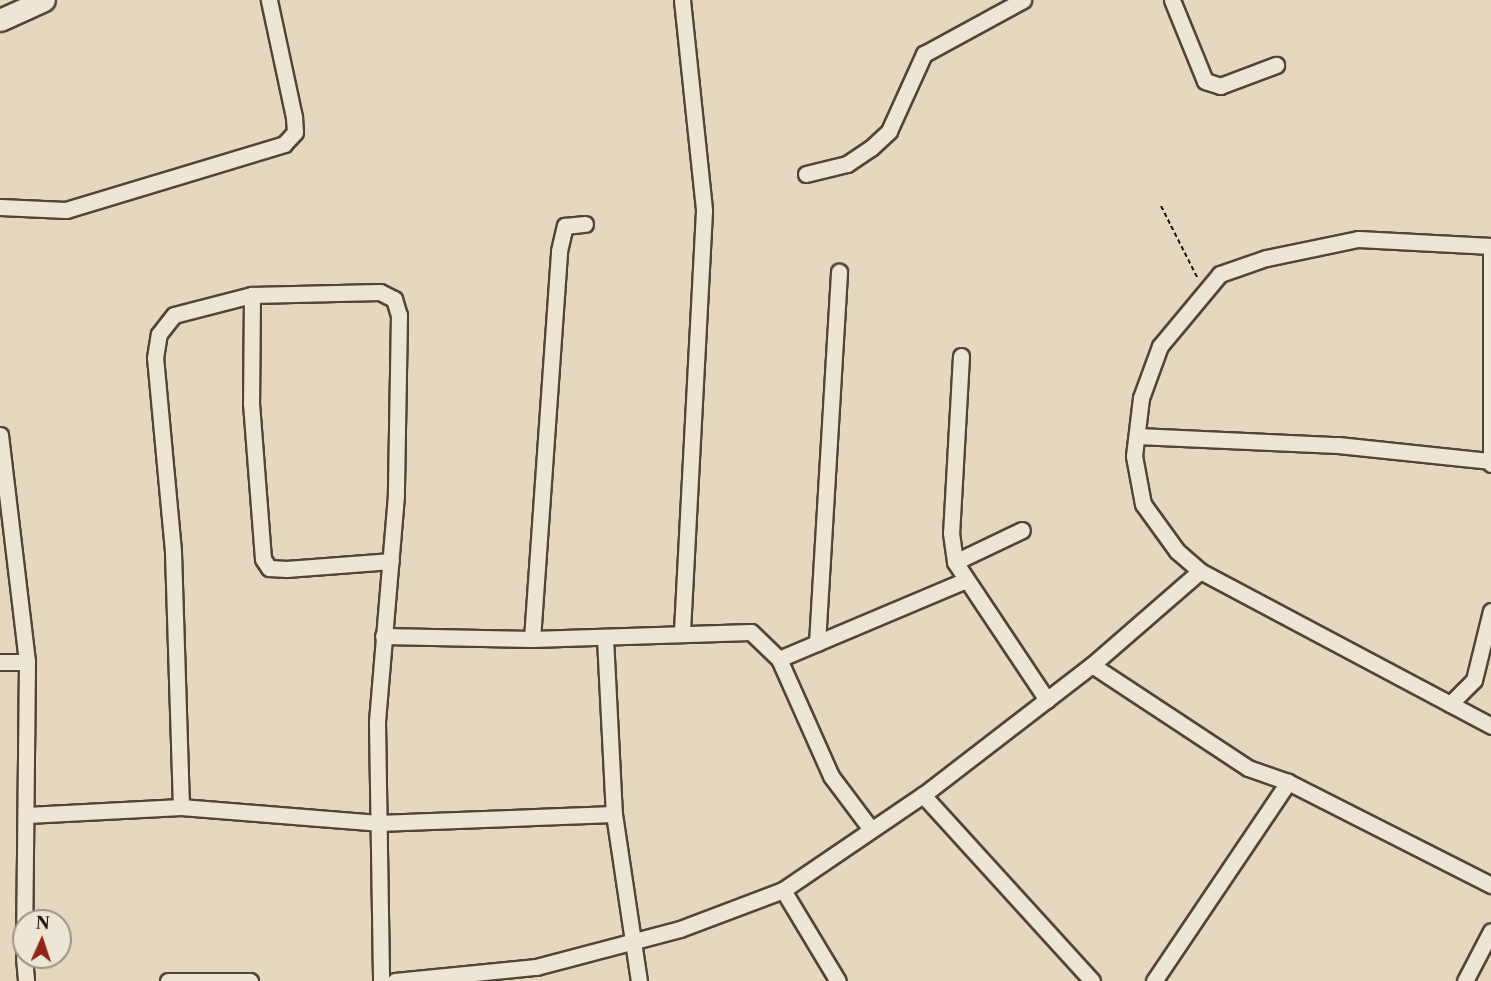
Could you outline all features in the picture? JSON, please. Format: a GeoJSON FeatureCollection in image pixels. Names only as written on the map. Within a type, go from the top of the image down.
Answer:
{"type":"FeatureCollection","features":[{"type":"Feature","properties":{"kind":"street"},"geometry":{"type":"LineString","coordinates":[[0,20],[44,0]]}},
{"type":"Feature","properties":{"kind":"street"},"geometry":{"type":"LineString","coordinates":[[0,207],[66,210],[284,144],[295,132],[294,117],[269,0]]}},
{"type":"Feature","properties":{"kind":"street"},"geometry":{"type":"LineString","coordinates":[[682,0],[704,211],[682,633]]}},
{"type":"Feature","properties":{"kind":"street"},"geometry":{"type":"LineString","coordinates":[[806,174],[847,164],[871,148],[889,131],[924,54],[1023,0]]}},
{"type":"Feature","properties":{"kind":"street"},"geometry":{"type":"LineString","coordinates":[[1172,0],[1205,81],[1220,86],[1276,64]]}},
{"type":"Feature","properties":{"kind":"street"},"geometry":{"type":"LineString","coordinates":[[532,639],[559,251],[565,226],[585,225]]}},
{"type":"Feature","properties":{"kind":"street"},"geometry":{"type":"LineString","coordinates":[[1137,436],[1338,445],[1491,463],[1491,246],[1358,239],[1241,264],[1203,289],[1160,346],[1141,398],[1137,436],[1143,504],[1177,551],[1200,571],[1491,726]]}},
{"type":"Feature","properties":{"kind":"street"},"geometry":{"type":"LineString","coordinates":[[817,643],[839,272]]}},
{"type":"Feature","properties":{"kind":"street"},"geometry":{"type":"LineString","coordinates":[[181,807],[173,551],[155,358],[159,334],[174,315],[252,295],[380,292],[394,299],[399,315],[391,561],[383,636],[378,823],[381,981]]}},
{"type":"Feature","properties":{"kind":"street"},"geometry":{"type":"LineString","coordinates":[[252,295],[251,403],[263,559],[269,568],[391,561]]}},
{"type":"Feature","properties":{"kind":"street"},"geometry":{"type":"LineString","coordinates":[[961,356],[951,533],[955,562],[1047,700]]}},
{"type":"Feature","properties":{"kind":"street"},"geometry":{"type":"LineString","coordinates":[[0,435],[27,662],[25,909]]}},
{"type":"Feature","properties":{"kind":"street"},"geometry":{"type":"LineString","coordinates":[[955,562],[1022,530]]}},
{"type":"Feature","properties":{"kind":"street"},"geometry":{"type":"LineString","coordinates":[[395,981],[483,977],[536,967],[631,942],[783,890],[870,828],[923,795],[1092,665],[1200,571]]}},
{"type":"Feature","properties":{"kind":"street"},"geometry":{"type":"LineString","coordinates":[[779,659],[966,580]]}},
{"type":"Feature","properties":{"kind":"street"},"geometry":{"type":"LineString","coordinates":[[1450,704],[1474,680],[1491,611]]}},
{"type":"Feature","properties":{"kind":"street"},"geometry":{"type":"LineString","coordinates":[[383,636],[532,639],[751,632],[779,659],[831,776],[870,828]]}},
{"type":"Feature","properties":{"kind":"street"},"geometry":{"type":"LineString","coordinates":[[605,638],[614,814],[631,942],[639,981]]}},
{"type":"Feature","properties":{"kind":"street"},"geometry":{"type":"LineString","coordinates":[[0,662],[27,662]]}},
{"type":"Feature","properties":{"kind":"street"},"geometry":{"type":"LineString","coordinates":[[1092,665],[1248,768],[1288,782],[1491,885]]}},
{"type":"Feature","properties":{"kind":"street"},"geometry":{"type":"LineString","coordinates":[[1154,981],[1288,782]]}},
{"type":"Feature","properties":{"kind":"street"},"geometry":{"type":"LineString","coordinates":[[923,795],[1092,981]]}},
{"type":"Feature","properties":{"kind":"street"},"geometry":{"type":"LineString","coordinates":[[27,815],[181,807],[378,823],[614,814]]}},
{"type":"Feature","properties":{"kind":"street"},"geometry":{"type":"LineString","coordinates":[[783,890],[838,981]]}},
{"type":"Feature","properties":{"kind":"street"},"geometry":{"type":"LineString","coordinates":[[1465,981],[1491,932]]}},
{"type":"Feature","properties":{"kind":"street"},"geometry":{"type":"LineString","coordinates":[[175,981],[250,981]]}},
{"type":"Feature","properties":{"kind":"path"},"geometry":{"type":"LineString","coordinates":[[1161,206],[1203,289]]}}]}
